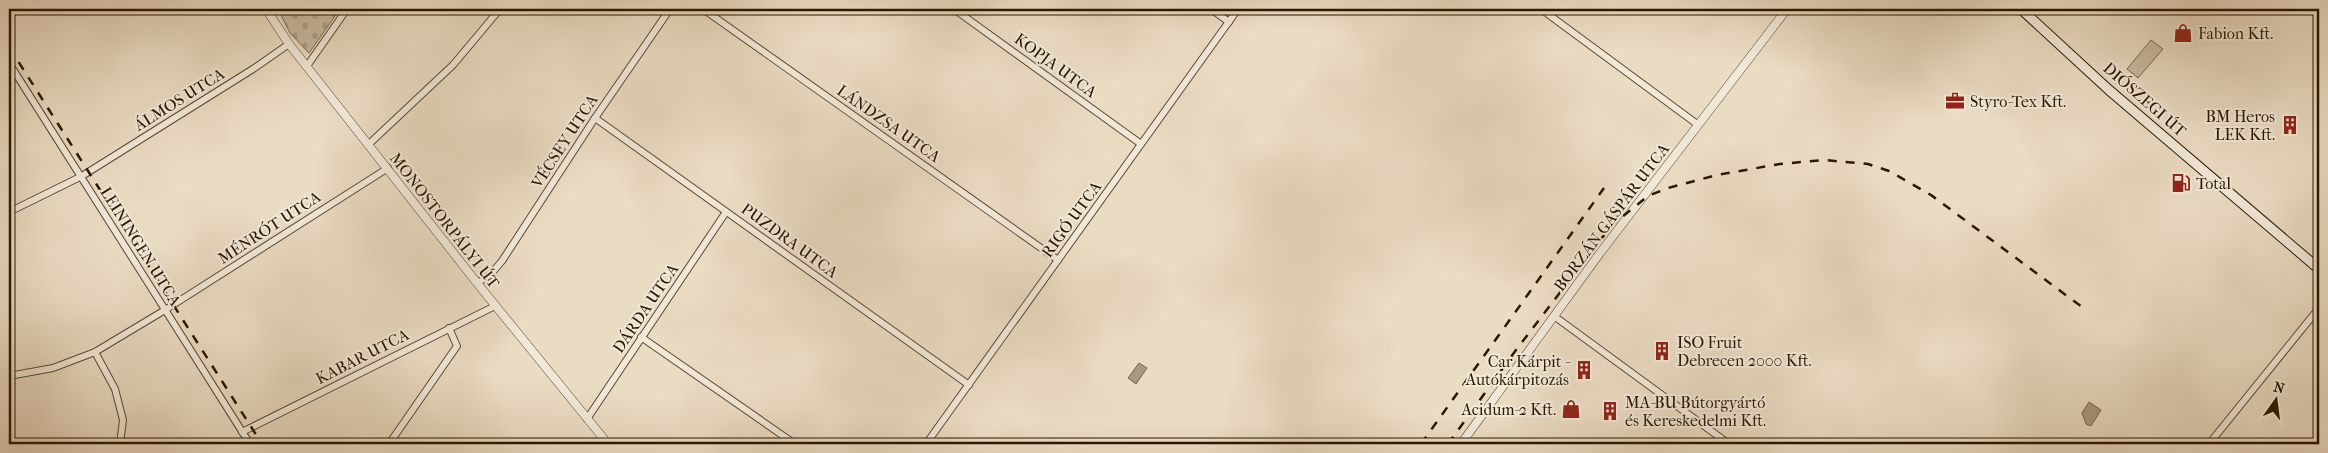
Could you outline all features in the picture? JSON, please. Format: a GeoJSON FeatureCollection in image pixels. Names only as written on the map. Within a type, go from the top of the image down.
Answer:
{"type":"FeatureCollection","features":[{"type":"Feature","properties":{"kind":"main road","name":"DIÓSZEGI ÚT"},"geometry":{"type":"LineString","coordinates":[[2021,9],[2109,90],[2319,270]]}},
{"type":"Feature","properties":{"kind":"street","name":"MONOSTORPÁLYI ÚT"},"geometry":{"type":"LineString","coordinates":[[266,9],[289,44],[388,168],[476,283],[608,444]]}},
{"type":"Feature","properties":{"kind":"street"},"geometry":{"type":"LineString","coordinates":[[307,66],[347,9]]}},
{"type":"Feature","properties":{"kind":"street"},"geometry":{"type":"LineString","coordinates":[[369,144],[453,65],[500,9]]}},
{"type":"Feature","properties":{"kind":"street","name":"VÉCSEY UTCA"},"geometry":{"type":"LineString","coordinates":[[476,283],[490,275],[502,261],[595,118],[670,9]]}},
{"type":"Feature","properties":{"kind":"street","name":"LÁNDZSA UTCA"},"geometry":{"type":"LineString","coordinates":[[703,9],[1058,260]]}},
{"type":"Feature","properties":{"kind":"street","name":"KOPJA UTCA"},"geometry":{"type":"LineString","coordinates":[[954,9],[1141,144]]}},
{"type":"Feature","properties":{"kind":"street"},"geometry":{"type":"LineString","coordinates":[[1211,9],[1229,22]]}},
{"type":"Feature","properties":{"kind":"street","name":"RIGÓ UTCA"},"geometry":{"type":"LineString","coordinates":[[926,444],[1238,9]]}},
{"type":"Feature","properties":{"kind":"street"},"geometry":{"type":"LineString","coordinates":[[1541,9],[1697,124]]}},
{"type":"Feature","properties":{"kind":"street","name":"BORZÁN GÁSPÁR UTCA"},"geometry":{"type":"LineString","coordinates":[[1461,444],[1697,124],[1787,9]]}},
{"type":"Feature","properties":{"kind":"street","name":"ÁLMOS UTCA"},"geometry":{"type":"LineString","coordinates":[[9,212],[82,176],[253,69],[289,44]]}},
{"type":"Feature","properties":{"kind":"street","name":"LEININGEN UTCA"},"geometry":{"type":"LineString","coordinates":[[9,62],[250,444]]}},
{"type":"Feature","properties":{"kind":"street","name":"PUZDRA UTCA"},"geometry":{"type":"LineString","coordinates":[[595,118],[969,385]]}},
{"type":"Feature","properties":{"kind":"street","name":"MÉNRÓT UTCA"},"geometry":{"type":"LineString","coordinates":[[9,376],[53,368],[95,352],[165,310],[388,168]]}},
{"type":"Feature","properties":{"kind":"street","name":"DÁRDA UTCA"},"geometry":{"type":"LineString","coordinates":[[587,419],[726,212]]}},
{"type":"Feature","properties":{"kind":"street","name":"KABAR UTCA"},"geometry":{"type":"LineString","coordinates":[[242,432],[496,306]]}},
{"type":"Feature","properties":{"kind":"street"},"geometry":{"type":"LineString","coordinates":[[2209,444],[2319,308]]}},
{"type":"Feature","properties":{"kind":"street"},"geometry":{"type":"LineString","coordinates":[[1554,316],[1729,444]]}},
{"type":"Feature","properties":{"kind":"street"},"geometry":{"type":"LineString","coordinates":[[389,444],[457,346],[449,328]]}},
{"type":"Feature","properties":{"kind":"street"},"geometry":{"type":"LineString","coordinates":[[641,337],[795,444]]}},
{"type":"Feature","properties":{"kind":"street"},"geometry":{"type":"LineString","coordinates":[[95,352],[116,388],[124,420],[120,444]]}},
{"type":"Feature","properties":{"kind":"green space"},"geometry":{"type":"Polygon","coordinates":[[[278,9],[340,9],[309,53],[290,33],[278,9]]]}},
{"type":"Feature","properties":{"kind":"green space"},"geometry":{"type":"Polygon","coordinates":[[[2151,40],[2163,49],[2138,78],[2127,69],[2151,40]]]}},
{"type":"Feature","properties":{"kind":"shaded area"},"geometry":{"type":"Polygon","coordinates":[[[1139,363],[1147,368],[1136,384],[1128,378],[1139,363]]]}},
{"type":"Feature","properties":{"kind":"shaded area"},"geometry":{"type":"Polygon","coordinates":[[[2089,402],[2101,410],[2091,426],[2086,424],[2082,413],[2089,402]]]}},
{"type":"Feature","properties":{"kind":"railway"},"geometry":{"type":"LineString","coordinates":[[9,47],[262,444]]}},
{"type":"Feature","properties":{"kind":"railway"},"geometry":{"type":"LineString","coordinates":[[1448,444],[1516,350],[1611,226],[1648,196],[1668,188],[1717,175],[1780,164],[1824,160],[1868,164],[1889,171],[1931,195],[2082,307]]}},
{"type":"Feature","properties":{"kind":"railway"},"geometry":{"type":"LineString","coordinates":[[1421,444],[1604,188]]}},
{"type":"Feature","properties":{"kind":"place","name":"Fabion Kft."},"geometry":{"type":"Point","coordinates":[2183,33]}},
{"type":"Feature","properties":{"kind":"place","name":"Styro-Tex Kft."},"geometry":{"type":"Point","coordinates":[1955,101]}},
{"type":"Feature","properties":{"kind":"place","name":"BM Heros LEK Kft."},"geometry":{"type":"Point","coordinates":[2290,125]}},
{"type":"Feature","properties":{"kind":"place","name":"Total"},"geometry":{"type":"Point","coordinates":[2181,183]}},
{"type":"Feature","properties":{"kind":"place","name":"ISO Fruit Debrecen 2000 Kft."},"geometry":{"type":"Point","coordinates":[1662,351]}},
{"type":"Feature","properties":{"kind":"place","name":"Car Kárpit - Autókárpitozás"},"geometry":{"type":"Point","coordinates":[1584,370]}},
{"type":"Feature","properties":{"kind":"place","name":"Acidum-2 Kft."},"geometry":{"type":"Point","coordinates":[1571,409]}},
{"type":"Feature","properties":{"kind":"place","name":"MA-BU Bútorgyártó és Kereskedelmi Kft."},"geometry":{"type":"Point","coordinates":[1610,411]}}]}
